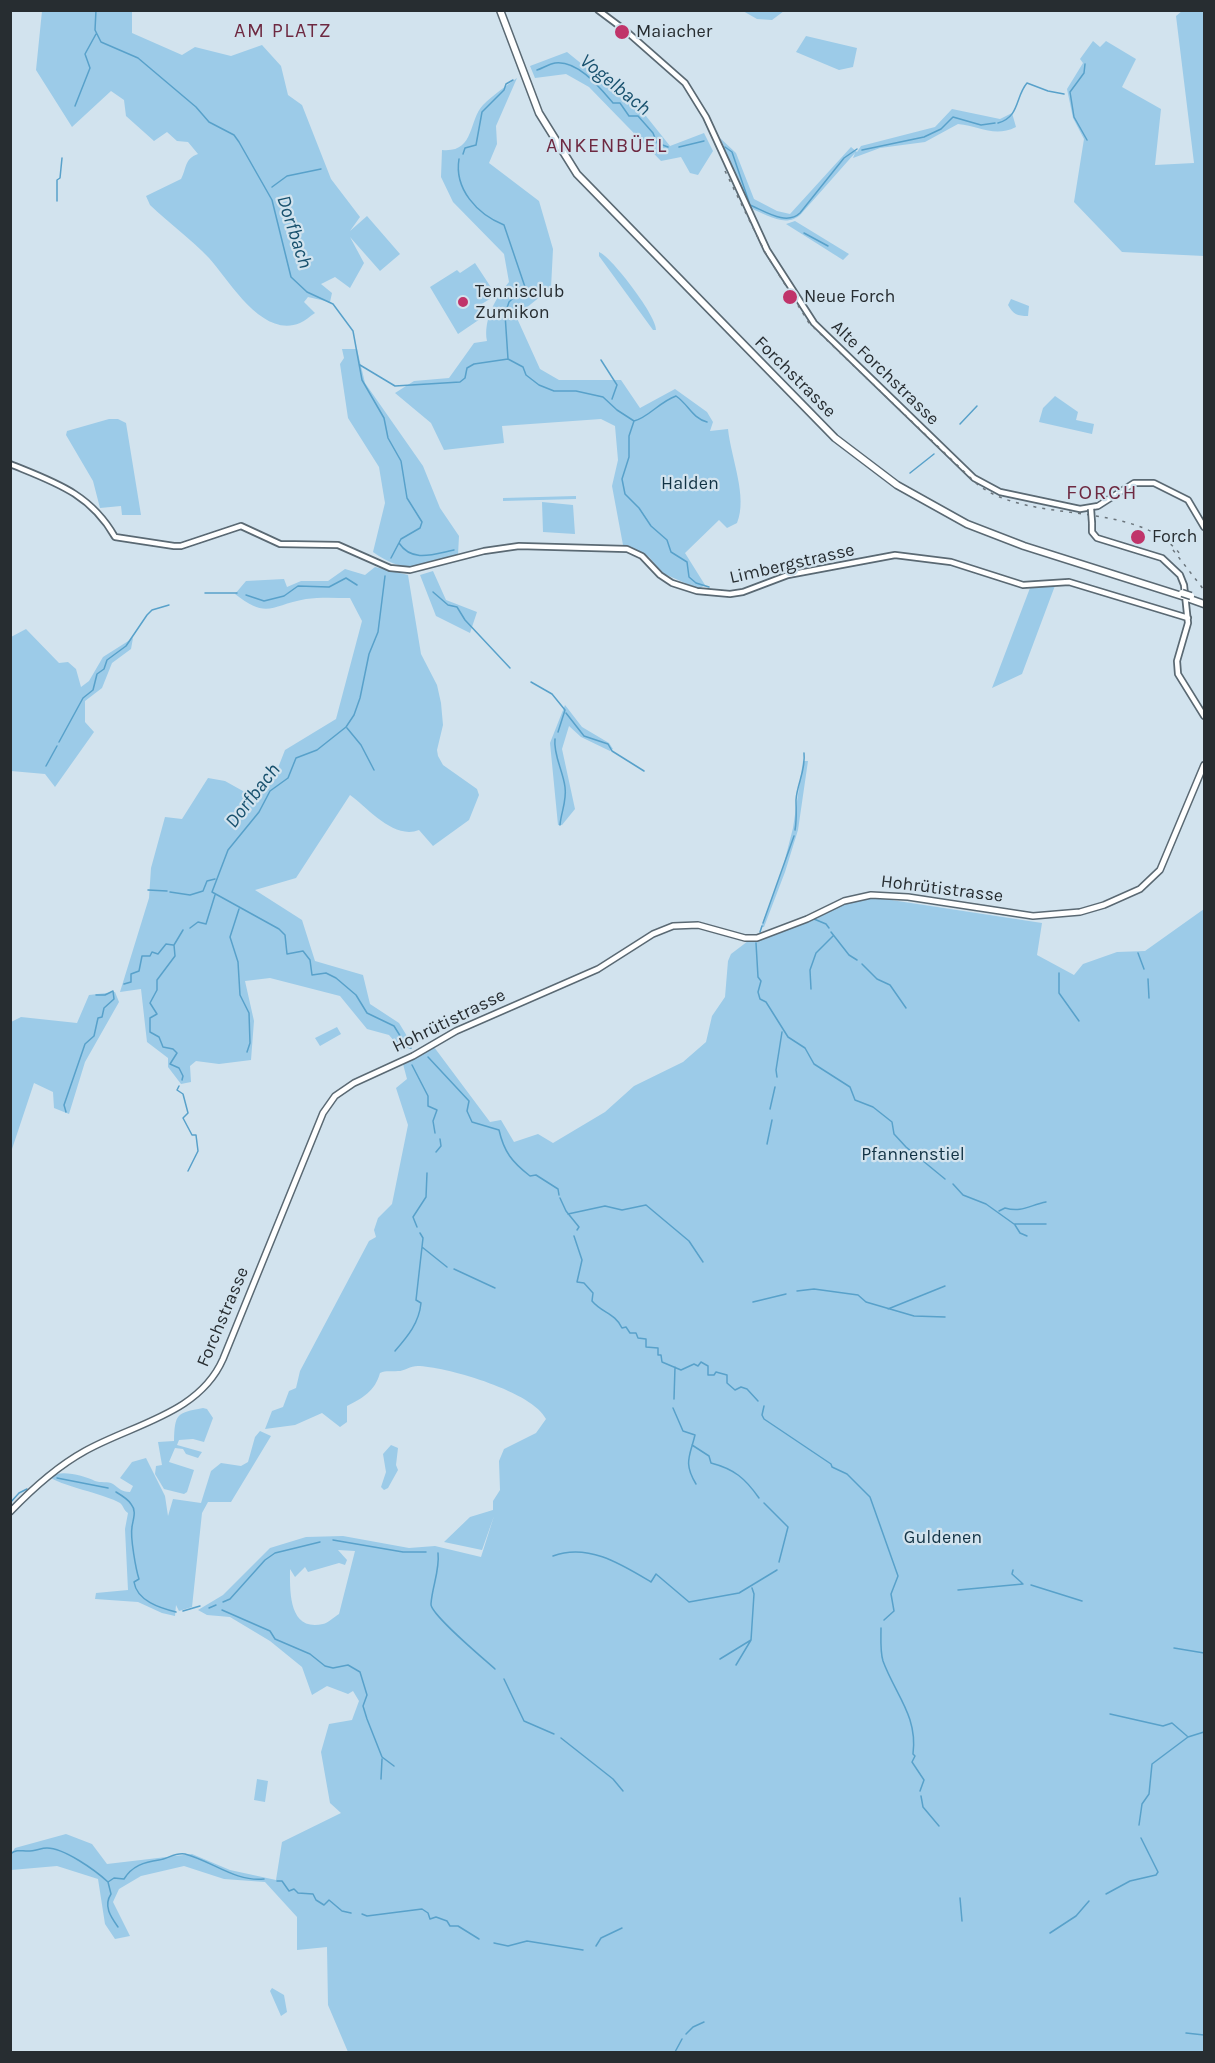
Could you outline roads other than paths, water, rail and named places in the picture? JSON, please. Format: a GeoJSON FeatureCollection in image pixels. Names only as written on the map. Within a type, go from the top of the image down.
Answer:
{"type":"FeatureCollection","features":[{"type":"Feature","properties":{"kind":"highway","name":"Forchstrasse"},"geometry":{"type":"LineString","coordinates":[[501,10],[541,111],[579,172],[837,436],[900,483],[968,521],[1025,544],[1204,602]]}},
{"type":"Feature","properties":{"kind":"main road","name":"Hohrütistrasse"},"geometry":{"type":"LineString","coordinates":[[354,1083],[413,1056],[464,1027],[598,969],[647,937],[673,927],[698,925],[744,938],[757,938],[807,920],[848,900],[871,896],[908,897],[1034,916],[1080,912],[1104,905],[1140,889],[1160,870],[1204,765]]}},
{"type":"Feature","properties":{"kind":"main road","name":"Forchstrasse"},"geometry":{"type":"LineString","coordinates":[[10,1512],[46,1477],[69,1460],[171,1411],[210,1384],[223,1359],[323,1113],[335,1096],[354,1083]]}},
{"type":"Feature","properties":{"kind":"street","name":"Alte Forchstrasse"},"geometry":{"type":"LineString","coordinates":[[598,10],[626,31],[685,83],[706,117],[767,250],[803,308],[826,335],[984,485],[1000,492],[1080,509],[1091,509]]}},
{"type":"Feature","properties":{"kind":"street","name":"Limbergstrasse"},"geometry":{"type":"LineString","coordinates":[[10,465],[64,486],[79,495],[115,537],[141,542],[181,546],[241,526],[280,544],[338,545],[390,568],[410,570],[484,551],[519,546],[619,548],[642,556],[660,575],[672,583],[697,591],[730,594],[799,572],[910,555],[951,562],[1023,585],[1070,582],[1188,618]]}},
{"type":"Feature","properties":{"kind":"street"},"geometry":{"type":"LineString","coordinates":[[1204,528],[1196,510],[1183,496],[1154,483],[1141,481],[1127,486],[1091,509],[1093,533],[1097,538],[1162,558],[1173,566],[1184,585],[1188,618],[1185,639],[1177,661],[1178,674],[1204,716]]}},
{"type":"Feature","properties":{"kind":"waterway","name":"Dorfbach"},"geometry":{"type":"LineString","coordinates":[[96,10],[95,30],[101,42],[138,58],[196,107],[209,122],[234,135],[272,200],[291,277],[307,292],[333,304],[353,331],[362,380],[384,418],[388,438],[401,461],[407,498],[422,522],[420,528],[401,539],[391,558]]}},
{"type":"Feature","properties":{"kind":"waterway"},"geometry":{"type":"LineString","coordinates":[[75,106],[90,68],[85,54],[96,34]]}},
{"type":"Feature","properties":{"kind":"waterway","name":"Vogelbach"},"geometry":{"type":"LineString","coordinates":[[537,70],[555,63],[564,63],[580,70],[613,103],[620,103],[629,116],[638,116],[653,133],[657,143],[668,147]]}},
{"type":"Feature","properties":{"kind":"waterway"},"geometry":{"type":"LineString","coordinates":[[1085,64],[1084,73],[1070,92],[1074,117],[1087,140]]}},
{"type":"Feature","properties":{"kind":"waterway","name":"Vogelbach"},"geometry":{"type":"LineString","coordinates":[[463,154],[465,148],[476,145],[482,112],[504,90],[506,84],[513,80]]}},
{"type":"Feature","properties":{"kind":"waterway","name":"Vogelbach"},"geometry":{"type":"LineString","coordinates":[[998,123],[1014,111],[1027,83],[1064,94]]}},
{"type":"Feature","properties":{"kind":"waterway","name":"Vogelbach"},"geometry":{"type":"LineString","coordinates":[[862,150],[924,137],[941,129],[953,117],[981,125],[995,123]]}},
{"type":"Feature","properties":{"kind":"waterway","name":"Vogelbach"},"geometry":{"type":"LineString","coordinates":[[679,147],[704,141]]}},
{"type":"Feature","properties":{"kind":"waterway","name":"Vogelbach"},"geometry":{"type":"LineString","coordinates":[[725,147],[732,152],[750,205],[782,218],[794,217],[800,213],[844,158],[857,149]]}},
{"type":"Feature","properties":{"kind":"waterway"},"geometry":{"type":"LineString","coordinates":[[57,201],[57,180],[60,178],[62,158]]}},
{"type":"Feature","properties":{"kind":"waterway","name":"Vogelbach"},"geometry":{"type":"LineString","coordinates":[[459,159],[458,170],[464,190],[477,207],[504,225],[525,287],[509,302],[505,314],[508,359]]}},
{"type":"Feature","properties":{"kind":"waterway"},"geometry":{"type":"LineString","coordinates":[[272,187],[287,176],[321,169]]}},
{"type":"Feature","properties":{"kind":"waterway"},"geometry":{"type":"LineString","coordinates":[[804,233],[828,246]]}},
{"type":"Feature","properties":{"kind":"waterway"},"geometry":{"type":"LineString","coordinates":[[360,365],[395,386],[460,382],[465,378],[467,368],[474,364],[508,359],[523,367],[526,375],[539,385],[554,391],[576,391],[603,397],[634,421],[629,436],[629,457],[622,479],[625,494],[639,508],[651,526],[667,540],[671,552],[687,562],[689,577],[696,583],[709,587]]}},
{"type":"Feature","properties":{"kind":"waterway"},"geometry":{"type":"LineString","coordinates":[[601,360],[617,385],[612,399]]}},
{"type":"Feature","properties":{"kind":"waterway"},"geometry":{"type":"LineString","coordinates":[[634,421],[676,396],[698,418],[707,422]]}},
{"type":"Feature","properties":{"kind":"waterway"},"geometry":{"type":"LineString","coordinates":[[960,424],[977,406]]}},
{"type":"Feature","properties":{"kind":"waterway"},"geometry":{"type":"LineString","coordinates":[[910,473],[934,454]]}},
{"type":"Feature","properties":{"kind":"waterway"},"geometry":{"type":"LineString","coordinates":[[399,543],[410,553],[424,556],[454,550]]}},
{"type":"Feature","properties":{"kind":"waterway","name":"Dorfbach"},"geometry":{"type":"LineString","coordinates":[[385,576],[378,632],[369,654],[354,715],[346,727],[317,750],[296,758],[288,778],[270,791],[259,812],[228,850],[212,892],[279,929],[285,935],[287,954],[303,951],[310,960],[312,975],[326,973],[336,978],[356,995],[367,1013],[394,1026],[407,1047],[411,1048]]}},
{"type":"Feature","properties":{"kind":"waterway"},"geometry":{"type":"LineString","coordinates":[[246,595],[264,601],[284,596],[298,586],[329,587],[346,578],[357,585]]}},
{"type":"Feature","properties":{"kind":"waterway"},"geometry":{"type":"LineString","coordinates":[[433,592],[448,605],[457,607],[465,620],[510,668]]}},
{"type":"Feature","properties":{"kind":"waterway"},"geometry":{"type":"LineString","coordinates":[[205,593],[237,593]]}},
{"type":"Feature","properties":{"kind":"waterway"},"geometry":{"type":"LineString","coordinates":[[59,742],[83,698],[93,690],[97,674],[104,669],[107,660],[126,646],[152,610],[169,605]]}},
{"type":"Feature","properties":{"kind":"waterway"},"geometry":{"type":"LineString","coordinates":[[531,682],[552,694],[565,710],[558,732]]}},
{"type":"Feature","properties":{"kind":"waterway"},"geometry":{"type":"LineString","coordinates":[[566,713],[584,736],[608,744],[612,751],[644,771]]}},
{"type":"Feature","properties":{"kind":"waterway"},"geometry":{"type":"LineString","coordinates":[[347,728],[361,745],[374,770]]}},
{"type":"Feature","properties":{"kind":"waterway"},"geometry":{"type":"LineString","coordinates":[[555,739],[555,751],[565,792],[560,825]]}},
{"type":"Feature","properties":{"kind":"waterway"},"geometry":{"type":"LineString","coordinates":[[46,766],[57,746]]}},
{"type":"Feature","properties":{"kind":"waterway"},"geometry":{"type":"LineString","coordinates":[[795,830],[796,800],[804,765],[804,753]]}},
{"type":"Feature","properties":{"kind":"waterway"},"geometry":{"type":"LineString","coordinates":[[763,923],[794,836]]}},
{"type":"Feature","properties":{"kind":"waterway"},"geometry":{"type":"LineString","coordinates":[[170,892],[190,895],[203,891],[207,881],[215,879]]}},
{"type":"Feature","properties":{"kind":"waterway"},"geometry":{"type":"LineString","coordinates":[[148,890],[167,891]]}},
{"type":"Feature","properties":{"kind":"waterway"},"geometry":{"type":"LineString","coordinates":[[190,928],[198,922],[206,924],[215,895]]}},
{"type":"Feature","properties":{"kind":"waterway"},"geometry":{"type":"LineString","coordinates":[[239,909],[230,937],[238,962],[240,995],[249,1013],[250,1043],[247,1052]]}},
{"type":"Feature","properties":{"kind":"waterway"},"geometry":{"type":"LineString","coordinates":[[814,919],[826,924],[829,928]]}},
{"type":"Feature","properties":{"kind":"waterway"},"geometry":{"type":"LineString","coordinates":[[760,932],[762,926]]}},
{"type":"Feature","properties":{"kind":"waterway"},"geometry":{"type":"LineString","coordinates":[[182,1080],[183,1076],[179,1068],[170,1064],[177,1053],[173,1049],[163,1047],[159,1037],[150,1032],[150,1018],[157,1014],[150,1003],[157,990],[157,980],[175,956],[174,945],[183,930]]}},
{"type":"Feature","properties":{"kind":"waterway"},"geometry":{"type":"LineString","coordinates":[[831,932],[849,955],[857,960]]}},
{"type":"Feature","properties":{"kind":"waterway"},"geometry":{"type":"LineString","coordinates":[[811,989],[810,970],[816,953],[833,936]]}},
{"type":"Feature","properties":{"kind":"waterway"},"geometry":{"type":"LineString","coordinates":[[756,943],[758,977],[761,981],[758,992],[760,999],[766,1002],[788,1037],[805,1048],[814,1064],[850,1087],[855,1100],[873,1107],[892,1122],[894,1134],[906,1147],[945,1179]]}},
{"type":"Feature","properties":{"kind":"waterway"},"geometry":{"type":"LineString","coordinates":[[124,984],[131,982],[131,974],[139,971],[142,956],[150,956],[152,952],[158,954],[166,944],[173,945]]}},
{"type":"Feature","properties":{"kind":"waterway"},"geometry":{"type":"LineString","coordinates":[[1138,953],[1144,969]]}},
{"type":"Feature","properties":{"kind":"waterway"},"geometry":{"type":"LineString","coordinates":[[862,964],[877,979],[890,985],[906,1008]]}},
{"type":"Feature","properties":{"kind":"waterway"},"geometry":{"type":"LineString","coordinates":[[1059,973],[1059,993],[1079,1021]]}},
{"type":"Feature","properties":{"kind":"waterway"},"geometry":{"type":"LineString","coordinates":[[1148,979],[1149,998]]}},
{"type":"Feature","properties":{"kind":"waterway"},"geometry":{"type":"LineString","coordinates":[[66,1112],[64,1105],[85,1044],[94,1036],[98,1018],[102,1017],[104,1008],[114,999],[113,991],[105,995],[96,995]]}},
{"type":"Feature","properties":{"kind":"waterway"},"geometry":{"type":"LineString","coordinates":[[777,1077],[782,1032]]}},
{"type":"Feature","properties":{"kind":"waterway","name":"Dorfbach"},"geometry":{"type":"LineString","coordinates":[[428,1057],[469,1101],[467,1111],[472,1122],[499,1130],[506,1151],[518,1166],[530,1176],[536,1175],[558,1189],[559,1195]]}},
{"type":"Feature","properties":{"kind":"waterway"},"geometry":{"type":"LineString","coordinates":[[412,1065],[428,1096],[428,1106],[437,1110],[433,1121],[435,1133]]}},
{"type":"Feature","properties":{"kind":"waterway"},"geometry":{"type":"LineString","coordinates":[[179,1086],[177,1090],[183,1094],[188,1113],[183,1118],[192,1135],[196,1135],[198,1151],[188,1171]]}},
{"type":"Feature","properties":{"kind":"waterway"},"geometry":{"type":"LineString","coordinates":[[770,1109],[775,1087]]}},
{"type":"Feature","properties":{"kind":"waterway"},"geometry":{"type":"LineString","coordinates":[[767,1144],[772,1120]]}},
{"type":"Feature","properties":{"kind":"waterway"},"geometry":{"type":"LineString","coordinates":[[436,1152],[441,1146],[440,1139]]}},
{"type":"Feature","properties":{"kind":"waterway"},"geometry":{"type":"LineString","coordinates":[[417,1227],[413,1217],[426,1197],[427,1173]]}},
{"type":"Feature","properties":{"kind":"waterway"},"geometry":{"type":"LineString","coordinates":[[953,1184],[963,1195],[986,1204],[1014,1224],[1046,1224]]}},
{"type":"Feature","properties":{"kind":"waterway","name":"Dorfbach"},"geometry":{"type":"LineString","coordinates":[[560,1198],[566,1211],[579,1227],[577,1230]]}},
{"type":"Feature","properties":{"kind":"waterway"},"geometry":{"type":"LineString","coordinates":[[999,1211],[1005,1208],[1021,1209],[1046,1202]]}},
{"type":"Feature","properties":{"kind":"waterway"},"geometry":{"type":"LineString","coordinates":[[568,1214],[605,1206],[622,1210],[646,1205],[689,1241],[703,1262]]}},
{"type":"Feature","properties":{"kind":"waterway"},"geometry":{"type":"LineString","coordinates":[[1015,1225],[1020,1233],[1027,1236]]}},
{"type":"Feature","properties":{"kind":"waterway"},"geometry":{"type":"LineString","coordinates":[[395,1351],[412,1329],[420,1310],[421,1303],[416,1300],[423,1238],[420,1233]]}},
{"type":"Feature","properties":{"kind":"waterway"},"geometry":{"type":"LineString","coordinates":[[574,1236],[582,1260],[577,1282],[584,1283],[593,1293],[592,1301],[596,1305],[616,1319],[622,1328],[626,1327],[630,1333],[636,1333],[638,1338],[646,1339],[646,1347],[658,1348],[658,1355],[661,1355],[662,1362],[681,1370],[694,1364],[698,1366],[701,1362],[708,1366],[708,1375],[714,1375],[716,1372],[727,1375],[727,1383],[735,1390],[741,1387],[747,1389],[758,1401]]}},
{"type":"Feature","properties":{"kind":"waterway"},"geometry":{"type":"LineString","coordinates":[[422,1247],[447,1267]]}},
{"type":"Feature","properties":{"kind":"waterway"},"geometry":{"type":"LineString","coordinates":[[454,1269],[495,1288]]}},
{"type":"Feature","properties":{"kind":"waterway"},"geometry":{"type":"LineString","coordinates":[[888,1309],[945,1286]]}},
{"type":"Feature","properties":{"kind":"waterway"},"geometry":{"type":"LineString","coordinates":[[797,1291],[814,1289],[858,1295],[866,1302],[914,1316],[945,1317]]}},
{"type":"Feature","properties":{"kind":"waterway"},"geometry":{"type":"LineString","coordinates":[[753,1302],[786,1294]]}},
{"type":"Feature","properties":{"kind":"waterway"},"geometry":{"type":"LineString","coordinates":[[674,1399],[675,1367]]}},
{"type":"Feature","properties":{"kind":"waterway"},"geometry":{"type":"LineString","coordinates":[[764,1406],[762,1415],[764,1419],[831,1464],[832,1467],[847,1474],[870,1497],[898,1576],[891,1594],[894,1611],[884,1620]]}},
{"type":"Feature","properties":{"kind":"waterway"},"geometry":{"type":"LineString","coordinates":[[673,1408],[683,1431],[695,1435],[689,1465],[696,1484]]}},
{"type":"Feature","properties":{"kind":"waterway"},"geometry":{"type":"LineString","coordinates":[[692,1445],[709,1456],[711,1463],[738,1475],[759,1498]]}},
{"type":"Feature","properties":{"kind":"waterway"},"geometry":{"type":"LineString","coordinates":[[57,1478],[108,1488]]}},
{"type":"Feature","properties":{"kind":"waterway"},"geometry":{"type":"LineString","coordinates":[[10,1503],[19,1493],[27,1489]]}},
{"type":"Feature","properties":{"kind":"waterway"},"geometry":{"type":"LineString","coordinates":[[116,1492],[128,1500],[134,1509],[132,1538],[139,1579],[134,1582],[136,1589],[150,1603],[176,1612]]}},
{"type":"Feature","properties":{"kind":"waterway"},"geometry":{"type":"LineString","coordinates":[[764,1503],[788,1527],[779,1562]]}},
{"type":"Feature","properties":{"kind":"waterway"},"geometry":{"type":"LineString","coordinates":[[333,1540],[403,1552],[426,1552]]}},
{"type":"Feature","properties":{"kind":"waterway"},"geometry":{"type":"LineString","coordinates":[[223,1602],[230,1599],[265,1560],[275,1553],[320,1542]]}},
{"type":"Feature","properties":{"kind":"waterway"},"geometry":{"type":"LineString","coordinates":[[553,1556],[579,1552],[604,1557],[651,1582],[656,1574],[689,1602],[739,1593],[777,1570]]}},
{"type":"Feature","properties":{"kind":"waterway"},"geometry":{"type":"LineString","coordinates":[[438,1553],[431,1604],[433,1609],[495,1669]]}},
{"type":"Feature","properties":{"kind":"waterway"},"geometry":{"type":"LineString","coordinates":[[1013,1570],[1012,1574],[1022,1583]]}},
{"type":"Feature","properties":{"kind":"waterway"},"geometry":{"type":"LineString","coordinates":[[958,1590],[1023,1584]]}},
{"type":"Feature","properties":{"kind":"waterway"},"geometry":{"type":"LineString","coordinates":[[1031,1585],[1082,1601]]}},
{"type":"Feature","properties":{"kind":"waterway"},"geometry":{"type":"LineString","coordinates":[[720,1659],[751,1640],[754,1594],[752,1588]]}},
{"type":"Feature","properties":{"kind":"waterway"},"geometry":{"type":"LineString","coordinates":[[209,1608],[216,1605]]}},
{"type":"Feature","properties":{"kind":"waterway"},"geometry":{"type":"LineString","coordinates":[[183,1611],[200,1606]]}},
{"type":"Feature","properties":{"kind":"waterway"},"geometry":{"type":"LineString","coordinates":[[222,1610],[270,1631],[275,1639],[310,1654],[325,1666],[333,1668],[348,1665],[360,1672],[367,1695],[363,1706],[367,1719],[382,1757],[394,1766]]}},
{"type":"Feature","properties":{"kind":"waterway"},"geometry":{"type":"LineString","coordinates":[[881,1628],[883,1661],[912,1728],[915,1756],[912,1762],[924,1780],[920,1791]]}},
{"type":"Feature","properties":{"kind":"waterway"},"geometry":{"type":"LineString","coordinates":[[736,1665],[751,1640]]}},
{"type":"Feature","properties":{"kind":"waterway"},"geometry":{"type":"LineString","coordinates":[[1174,1648],[1204,1653]]}},
{"type":"Feature","properties":{"kind":"waterway"},"geometry":{"type":"LineString","coordinates":[[504,1679],[524,1721],[554,1734]]}},
{"type":"Feature","properties":{"kind":"waterway"},"geometry":{"type":"LineString","coordinates":[[1110,1714],[1163,1726],[1172,1723],[1187,1736]]}},
{"type":"Feature","properties":{"kind":"waterway"},"geometry":{"type":"LineString","coordinates":[[1139,1825],[1142,1804],[1149,1794],[1152,1764],[1188,1737],[1204,1732]]}},
{"type":"Feature","properties":{"kind":"waterway"},"geometry":{"type":"LineString","coordinates":[[561,1738],[613,1779],[623,1791]]}},
{"type":"Feature","properties":{"kind":"waterway"},"geometry":{"type":"LineString","coordinates":[[381,1779],[382,1759]]}},
{"type":"Feature","properties":{"kind":"waterway"},"geometry":{"type":"LineString","coordinates":[[921,1796],[923,1807],[939,1826]]}},
{"type":"Feature","properties":{"kind":"waterway"},"geometry":{"type":"LineString","coordinates":[[1106,1894],[1130,1881],[1156,1875],[1158,1872],[1141,1838]]}},
{"type":"Feature","properties":{"kind":"waterway"},"geometry":{"type":"LineString","coordinates":[[10,1854],[15,1851],[54,1849],[79,1860],[108,1882],[114,1878],[124,1879],[143,1863],[181,1854],[195,1857],[233,1874],[264,1879]]}},
{"type":"Feature","properties":{"kind":"waterway"},"geometry":{"type":"LineString","coordinates":[[277,1881],[282,1881],[289,1891],[294,1889],[298,1893],[313,1894],[316,1900],[324,1905],[329,1900],[342,1911],[351,1913]]}},
{"type":"Feature","properties":{"kind":"waterway"},"geometry":{"type":"LineString","coordinates":[[108,1882],[111,1894],[108,1907],[118,1927]]}},
{"type":"Feature","properties":{"kind":"waterway"},"geometry":{"type":"LineString","coordinates":[[960,1898],[962,1921]]}},
{"type":"Feature","properties":{"kind":"waterway"},"geometry":{"type":"LineString","coordinates":[[1050,1933],[1076,1916],[1089,1901]]}},
{"type":"Feature","properties":{"kind":"waterway"},"geometry":{"type":"LineString","coordinates":[[362,1914],[367,1916],[422,1909],[428,1913],[430,1919],[436,1917],[447,1921],[450,1926],[458,1926],[479,1939]]}},
{"type":"Feature","properties":{"kind":"waterway"},"geometry":{"type":"LineString","coordinates":[[596,1946],[601,1938],[622,1928]]}},
{"type":"Feature","properties":{"kind":"waterway"},"geometry":{"type":"LineString","coordinates":[[494,1943],[508,1946],[527,1941],[583,1950]]}},
{"type":"Feature","properties":{"kind":"waterway"},"geometry":{"type":"LineString","coordinates":[[686,2034],[693,2027],[704,2022]]}},
{"type":"Feature","properties":{"kind":"waterway"},"geometry":{"type":"LineString","coordinates":[[1186,2033],[1204,2035]]}},
{"type":"Feature","properties":{"kind":"waterway"},"geometry":{"type":"LineString","coordinates":[[675,2052],[682,2039]]}},
{"type":"Feature","properties":{"kind":"railway"},"geometry":{"type":"LineString","coordinates":[[725,171],[766,254],[809,323],[977,484],[999,497],[1025,505],[1111,519],[1138,526],[1161,537],[1181,555]]}},
{"type":"Feature","properties":{"kind":"railway"},"geometry":{"type":"LineString","coordinates":[[1173,550],[1204,590]]}},
{"type":"Feature","properties":{"kind":"place","name":"Maiacher"},"geometry":{"type":"Point","coordinates":[622,32]}},
{"type":"Feature","properties":{"kind":"place","name":"Neue Forch"},"geometry":{"type":"Point","coordinates":[790,297]}},
{"type":"Feature","properties":{"kind":"place","name":"Tennisclub Zumikon"},"geometry":{"type":"Point","coordinates":[463,302]}},
{"type":"Feature","properties":{"kind":"place","name":"Forch"},"geometry":{"type":"Point","coordinates":[1138,537]}},
{"type":"Feature","properties":{"kind":"district","name":"AM PLATZ"},"geometry":{"type":"Point","coordinates":[283,31]}},
{"type":"Feature","properties":{"kind":"district","name":"ANKENBÜEL"},"geometry":{"type":"Point","coordinates":[607,146]}},
{"type":"Feature","properties":{"kind":"district","name":"FORCH"},"geometry":{"type":"Point","coordinates":[1102,493]}},
{"type":"Feature","properties":{"kind":"park label","name":"Halden"},"geometry":{"type":"Point","coordinates":[690,484]}},
{"type":"Feature","properties":{"kind":"park label","name":"Pfannenstiel"},"geometry":{"type":"Point","coordinates":[913,1155]}},
{"type":"Feature","properties":{"kind":"park label","name":"Guldenen"},"geometry":{"type":"Point","coordinates":[943,1538]}}]}
